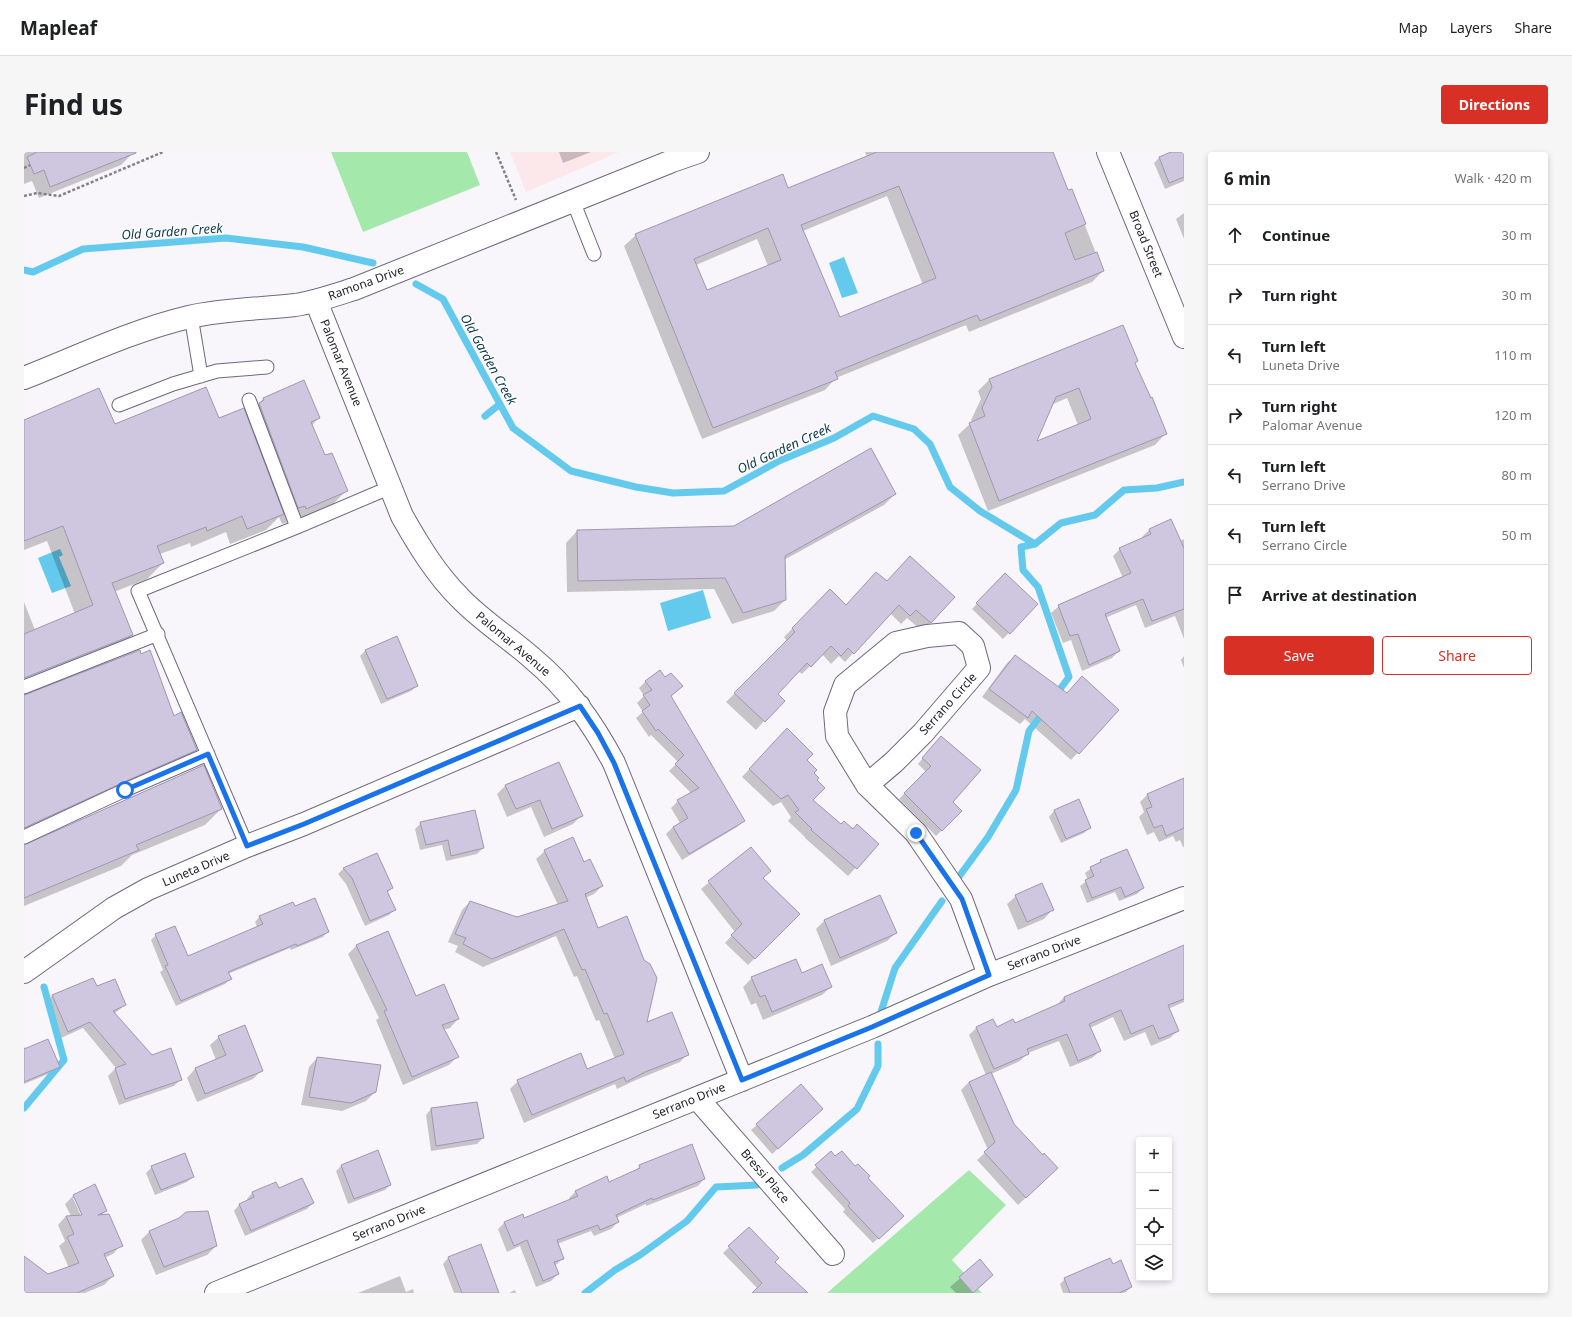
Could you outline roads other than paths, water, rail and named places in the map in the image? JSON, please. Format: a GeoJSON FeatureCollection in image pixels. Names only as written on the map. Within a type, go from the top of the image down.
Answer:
{"type":"FeatureCollection","features":[{"type":"Feature","properties":{"kind":"street","name":"Ramona Drive"},"geometry":{"type":"LineString","coordinates":[[24,378],[156,326],[191,316],[226,311],[297,305],[316,301],[354,289],[672,161],[698,152]]}},
{"type":"Feature","properties":{"kind":"street","name":"Broad Street"},"geometry":{"type":"LineString","coordinates":[[1108,152],[1184,337]]}},
{"type":"Feature","properties":{"kind":"street","name":"Palomar Avenue"},"geometry":{"type":"LineString","coordinates":[[316,301],[402,516],[418,545],[437,573],[459,598],[483,620],[532,658],[557,680],[580,706],[598,733],[614,763],[742,1080]]}},
{"type":"Feature","properties":{"kind":"street","name":"Serrano Circle"},"geometry":{"type":"LineString","coordinates":[[868,785],[894,762],[922,733],[979,668],[973,646],[959,633],[927,636],[896,643],[845,685],[835,712],[837,736],[868,785],[916,833],[962,899],[989,975]]}},
{"type":"Feature","properties":{"kind":"street","name":"Luneta Drive"},"geometry":{"type":"LineString","coordinates":[[24,972],[114,908],[142,893],[247,846],[304,824],[580,706]]}},
{"type":"Feature","properties":{"kind":"street","name":"Serrano Drive"},"geometry":{"type":"LineString","coordinates":[[216,1293],[872,1027],[989,975],[1184,898]]}},
{"type":"Feature","properties":{"kind":"street","name":"Bressi Place"},"geometry":{"type":"LineString","coordinates":[[697,1098],[834,1254]]}},
{"type":"Feature","properties":{"kind":"lane"},"geometry":{"type":"LineString","coordinates":[[573,202],[594,254]]}},
{"type":"Feature","properties":{"kind":"lane"},"geometry":{"type":"LineString","coordinates":[[191,316],[201,376]]}},
{"type":"Feature","properties":{"kind":"lane"},"geometry":{"type":"LineString","coordinates":[[119,406],[173,384],[217,371],[267,367]]}},
{"type":"Feature","properties":{"kind":"lane"},"geometry":{"type":"LineString","coordinates":[[249,400],[297,527]]}},
{"type":"Feature","properties":{"kind":"lane"},"geometry":{"type":"LineString","coordinates":[[247,846],[158,634],[138,591],[297,527],[391,487]]}},
{"type":"Feature","properties":{"kind":"lane"},"geometry":{"type":"LineString","coordinates":[[24,687],[158,634]]}},
{"type":"Feature","properties":{"kind":"lane"},"geometry":{"type":"LineString","coordinates":[[24,837],[125,790],[208,754]]}},
{"type":"Feature","properties":{"kind":"water"},"geometry":{"type":"Polygon","coordinates":[[[844,257],[858,293],[842,298],[829,263],[844,257]]]}},
{"type":"Feature","properties":{"kind":"water"},"geometry":{"type":"Polygon","coordinates":[[[60,549],[63,555],[59,557],[71,586],[52,593],[38,558],[60,549]]]}},
{"type":"Feature","properties":{"kind":"water"},"geometry":{"type":"Polygon","coordinates":[[[703,590],[711,618],[668,631],[660,603],[703,590]]]}},
{"type":"Feature","properties":{"kind":"waterway","name":"Old Garden Creek"},"geometry":{"type":"LineString","coordinates":[[24,270],[33,272],[83,249],[226,238],[303,247],[373,263]]}},
{"type":"Feature","properties":{"kind":"waterway","name":"Old Garden Creek"},"geometry":{"type":"LineString","coordinates":[[416,284],[443,299],[513,428],[571,471],[636,487],[673,493],[724,491],[779,461],[834,438],[873,416],[914,429],[930,444],[950,487],[980,511],[1035,544]]}},
{"type":"Feature","properties":{"kind":"waterway"},"geometry":{"type":"LineString","coordinates":[[485,416],[500,404]]}},
{"type":"Feature","properties":{"kind":"waterway","name":"Old Garden Creek"},"geometry":{"type":"LineString","coordinates":[[1055,696],[1069,677],[1038,587],[1023,570],[1021,547],[1035,544],[1061,523],[1095,515],[1124,490],[1157,488],[1184,482]]}},
{"type":"Feature","properties":{"kind":"waterway"},"geometry":{"type":"LineString","coordinates":[[958,878],[988,837],[1016,790],[1029,731],[1044,711]]}},
{"type":"Feature","properties":{"kind":"waterway"},"geometry":{"type":"LineString","coordinates":[[879,1018],[895,968],[942,901]]}},
{"type":"Feature","properties":{"kind":"waterway"},"geometry":{"type":"LineString","coordinates":[[24,1108],[64,1060],[44,987]]}},
{"type":"Feature","properties":{"kind":"waterway"},"geometry":{"type":"LineString","coordinates":[[782,1168],[803,1155],[857,1109],[878,1066],[878,1044]]}},
{"type":"Feature","properties":{"kind":"waterway"},"geometry":{"type":"LineString","coordinates":[[585,1293],[615,1270],[640,1255],[687,1221],[716,1187],[757,1185]]}}]}
